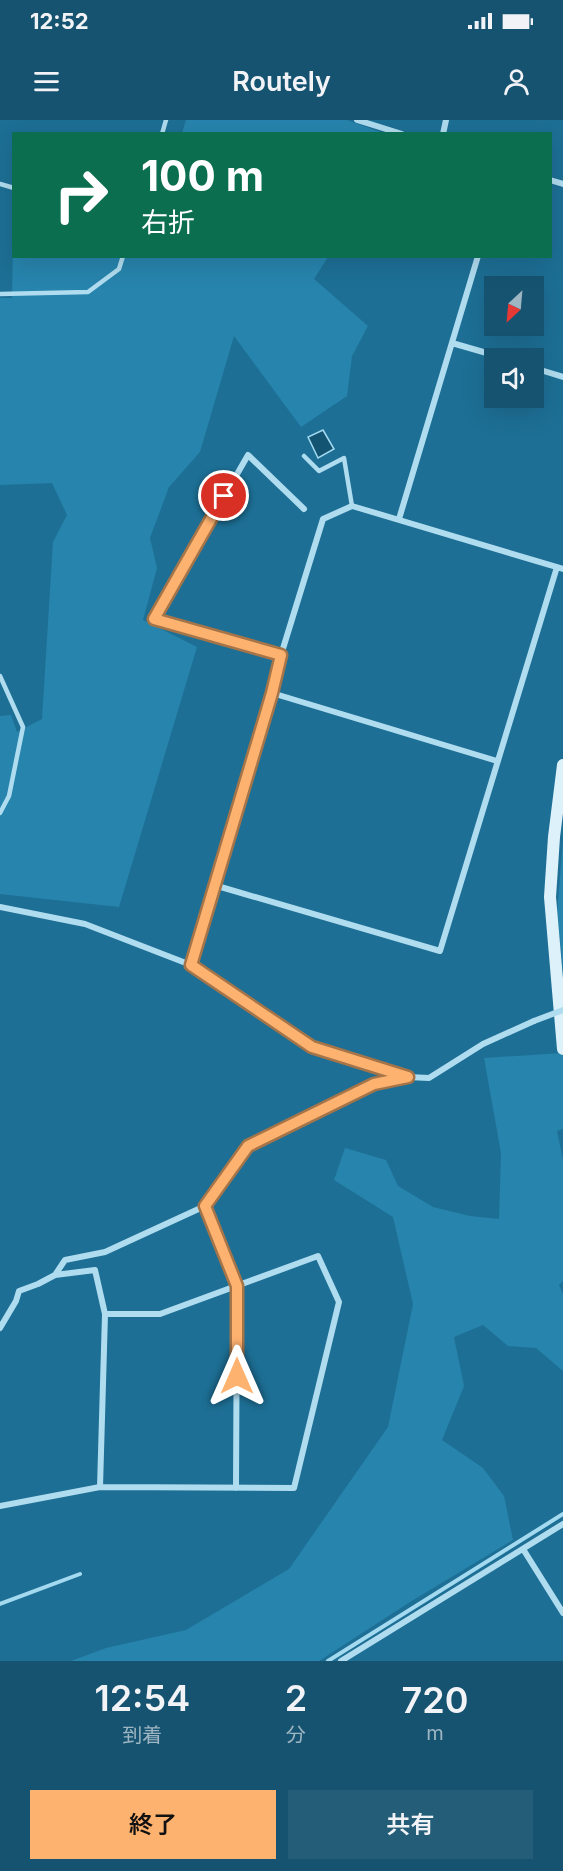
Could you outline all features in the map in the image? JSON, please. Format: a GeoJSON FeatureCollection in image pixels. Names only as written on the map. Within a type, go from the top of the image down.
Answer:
{"type":"FeatureCollection","features":[{"type":"Feature","properties":{"kind":"street"},"geometry":{"type":"LineString","coordinates":[[357,120],[396,132]]}},
{"type":"Feature","properties":{"kind":"street"},"geometry":{"type":"LineString","coordinates":[[399,519],[477,258]]}},
{"type":"Feature","properties":{"kind":"street"},"geometry":{"type":"LineString","coordinates":[[452,343],[484,352]]}},
{"type":"Feature","properties":{"kind":"street"},"geometry":{"type":"LineString","coordinates":[[544,371],[563,377]]}},
{"type":"Feature","properties":{"kind":"street"},"geometry":{"type":"LineString","coordinates":[[281,655],[154,619],[248,455],[304,509]]}},
{"type":"Feature","properties":{"kind":"street"},"geometry":{"type":"LineString","coordinates":[[191,965],[214,885],[272,693],[281,655],[323,519],[352,506],[560,568],[497,761],[440,951],[214,885]]}},
{"type":"Feature","properties":{"kind":"street"},"geometry":{"type":"LineString","coordinates":[[272,693],[497,761]]}},
{"type":"Feature","properties":{"kind":"street"},"geometry":{"type":"LineString","coordinates":[[563,765],[554,837],[550,897],[563,1049]]}},
{"type":"Feature","properties":{"kind":"street"},"geometry":{"type":"LineString","coordinates":[[0,907],[84,924],[191,965],[312,1047],[408,1077]]}},
{"type":"Feature","properties":{"kind":"street"},"geometry":{"type":"LineString","coordinates":[[55,1275],[65,1260],[105,1252],[205,1206],[248,1146],[374,1084],[408,1077],[429,1078],[483,1044],[563,1010]]}},
{"type":"Feature","properties":{"kind":"street"},"geometry":{"type":"LineString","coordinates":[[205,1206],[237,1286],[236,1488]]}},
{"type":"Feature","properties":{"kind":"street"},"geometry":{"type":"LineString","coordinates":[[0,1506],[100,1487],[294,1488],[339,1302],[318,1256],[159,1314],[105,1314]]}},
{"type":"Feature","properties":{"kind":"street"},"geometry":{"type":"LineString","coordinates":[[0,1328],[16,1301],[19,1291],[55,1275],[96,1269],[105,1314],[100,1487]]}},
{"type":"Feature","properties":{"kind":"street"},"geometry":{"type":"LineString","coordinates":[[341,1661],[563,1524]]}},
{"type":"Feature","properties":{"kind":"street"},"geometry":{"type":"LineString","coordinates":[[523,1548],[563,1613]]}},
{"type":"Feature","properties":{"kind":"lane"},"geometry":{"type":"LineString","coordinates":[[0,294],[88,292],[119,269],[122,258]]}},
{"type":"Feature","properties":{"kind":"lane"},"geometry":{"type":"LineString","coordinates":[[304,456],[319,471],[344,458],[352,506]]}},
{"type":"Feature","properties":{"kind":"lane"},"geometry":{"type":"LineString","coordinates":[[0,676],[23,727],[9,796],[0,813]]}},
{"type":"Feature","properties":{"kind":"shaded area"},"geometry":{"type":"Polygon","coordinates":[[[186,120],[347,120],[380,132],[182,132],[186,120]]]}},
{"type":"Feature","properties":{"kind":"shaded area"},"geometry":{"type":"Polygon","coordinates":[[[13,258],[327,258],[314,279],[368,326],[352,356],[347,396],[301,427],[234,336],[200,452],[169,487],[150,538],[157,568],[143,620],[197,647],[119,907],[0,894],[0,716],[11,715],[17,732],[42,719],[53,542],[67,515],[52,483],[0,485],[0,298],[12,298],[13,258]]]}},
{"type":"Feature","properties":{"kind":"shaded area"},"geometry":{"type":"Polygon","coordinates":[[[323,430],[334,449],[318,458],[308,437],[323,430]]]}},
{"type":"Feature","properties":{"kind":"shaded area"},"geometry":{"type":"Polygon","coordinates":[[[563,840],[563,969],[557,914],[563,840]]]}},
{"type":"Feature","properties":{"kind":"shaded area"},"geometry":{"type":"Polygon","coordinates":[[[563,1053],[563,1129],[557,1131],[563,1160],[563,1281],[559,1285],[563,1294],[563,1371],[536,1348],[508,1346],[483,1325],[454,1337],[464,1386],[442,1440],[483,1468],[504,1496],[513,1540],[410,1602],[319,1661],[71,1661],[106,1648],[186,1630],[289,1569],[388,1427],[413,1304],[393,1217],[334,1180],[345,1148],[386,1160],[398,1186],[433,1207],[470,1216],[499,1219],[501,1153],[484,1058],[563,1053]]]}},
{"type":"Feature","properties":{"kind":"waterway"},"geometry":{"type":"LineString","coordinates":[[328,1661],[563,1514]]}},
{"type":"Feature","properties":{"kind":"waterway"},"geometry":{"type":"LineString","coordinates":[[0,1604],[80,1574]]}},
{"type":"Feature","properties":{"kind":"route"},"geometry":{"type":"LineString","coordinates":[[224,496],[154,619],[281,655],[272,693],[191,965],[312,1047],[408,1077],[374,1084],[248,1146],[205,1206],[237,1286],[237,1376]]}}]}
